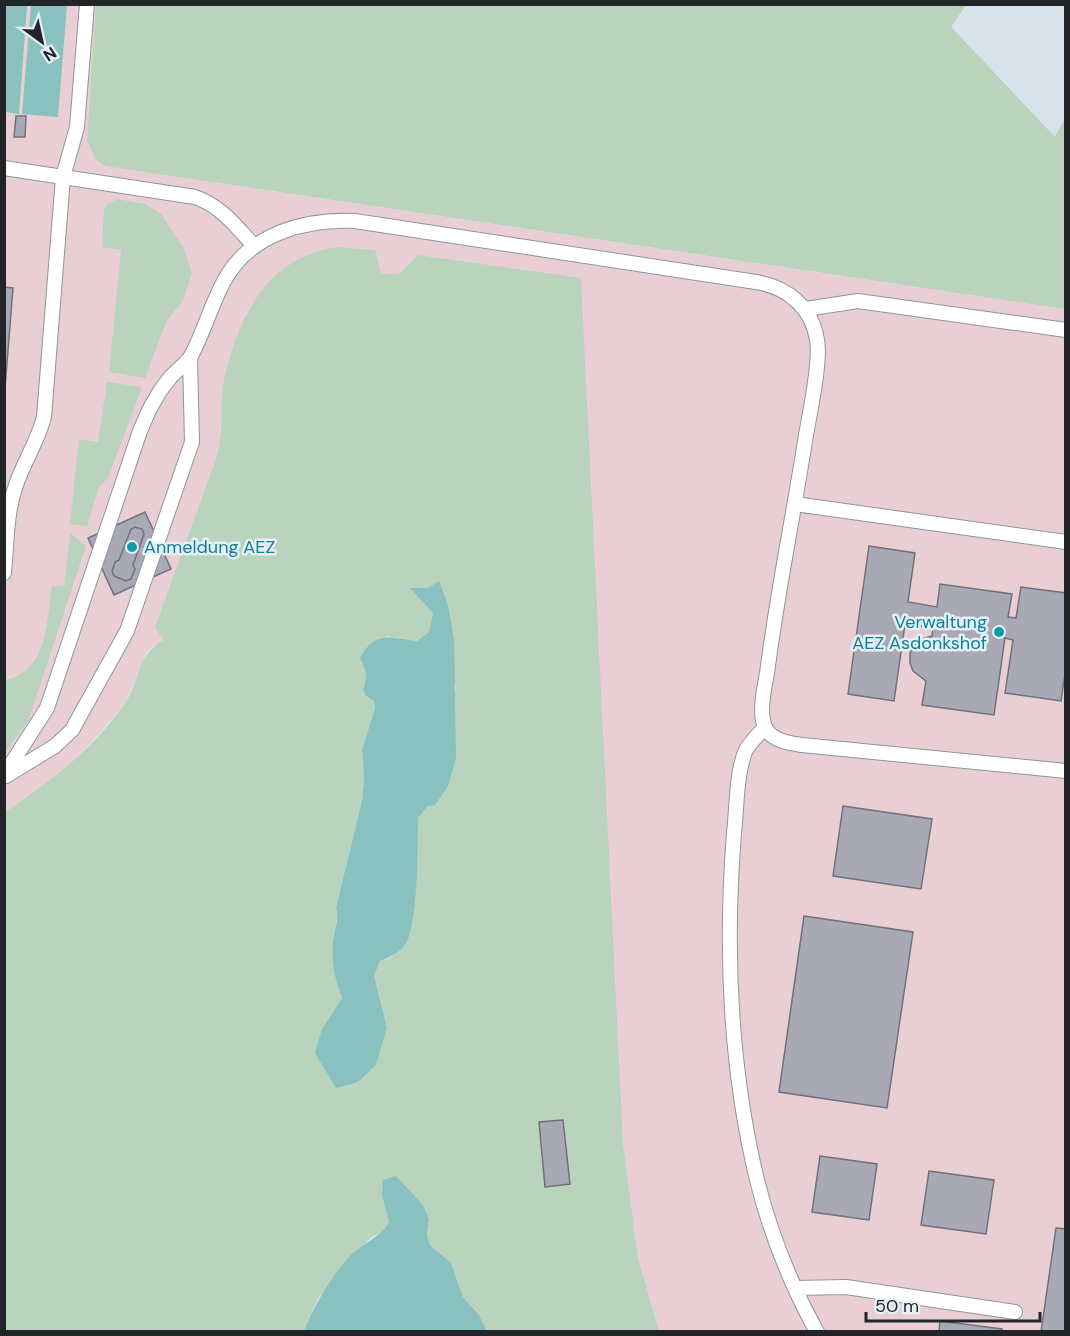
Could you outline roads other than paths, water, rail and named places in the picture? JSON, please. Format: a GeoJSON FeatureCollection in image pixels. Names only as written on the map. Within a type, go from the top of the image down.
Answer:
{"type":"FeatureCollection","features":[{"type":"Feature","properties":{"kind":"lane"},"geometry":{"type":"LineString","coordinates":[[4,573],[9,506],[16,483],[38,440],[44,417],[63,177],[77,127],[87,4]]}},
{"type":"Feature","properties":{"kind":"lane"},"geometry":{"type":"LineString","coordinates":[[4,168],[207,201],[224,213],[254,246]]}},
{"type":"Feature","properties":{"kind":"lane"},"geometry":{"type":"LineString","coordinates":[[4,776],[47,708],[136,442],[154,397],[190,358],[224,280],[243,255],[254,246],[280,232],[313,222],[355,221],[773,285],[790,294],[806,309],[818,340],[814,389],[770,649],[763,711],[765,727],[772,736],[802,745],[1065,771]]}},
{"type":"Feature","properties":{"kind":"lane"},"geometry":{"type":"LineString","coordinates":[[806,309],[858,301],[1065,330]]}},
{"type":"Feature","properties":{"kind":"lane"},"geometry":{"type":"LineString","coordinates":[[4,776],[55,746],[72,730],[127,631],[192,442],[190,358]]}},
{"type":"Feature","properties":{"kind":"lane"},"geometry":{"type":"LineString","coordinates":[[795,504],[1065,542]]}},
{"type":"Feature","properties":{"kind":"lane"},"geometry":{"type":"LineString","coordinates":[[765,727],[746,751],[738,794],[729,901],[734,1028],[744,1117],[758,1182],[782,1257],[817,1332]]}},
{"type":"Feature","properties":{"kind":"lane"},"geometry":{"type":"LineString","coordinates":[[796,1288],[846,1287],[1015,1312]]}},
{"type":"Feature","properties":{"kind":"place","name":"Anmeldung AEZ"},"geometry":{"type":"Point","coordinates":[132,547]}},
{"type":"Feature","properties":{"kind":"place","name":"Verwaltung AEZ Asdonkshof"},"geometry":{"type":"Point","coordinates":[999,632]}}]}
